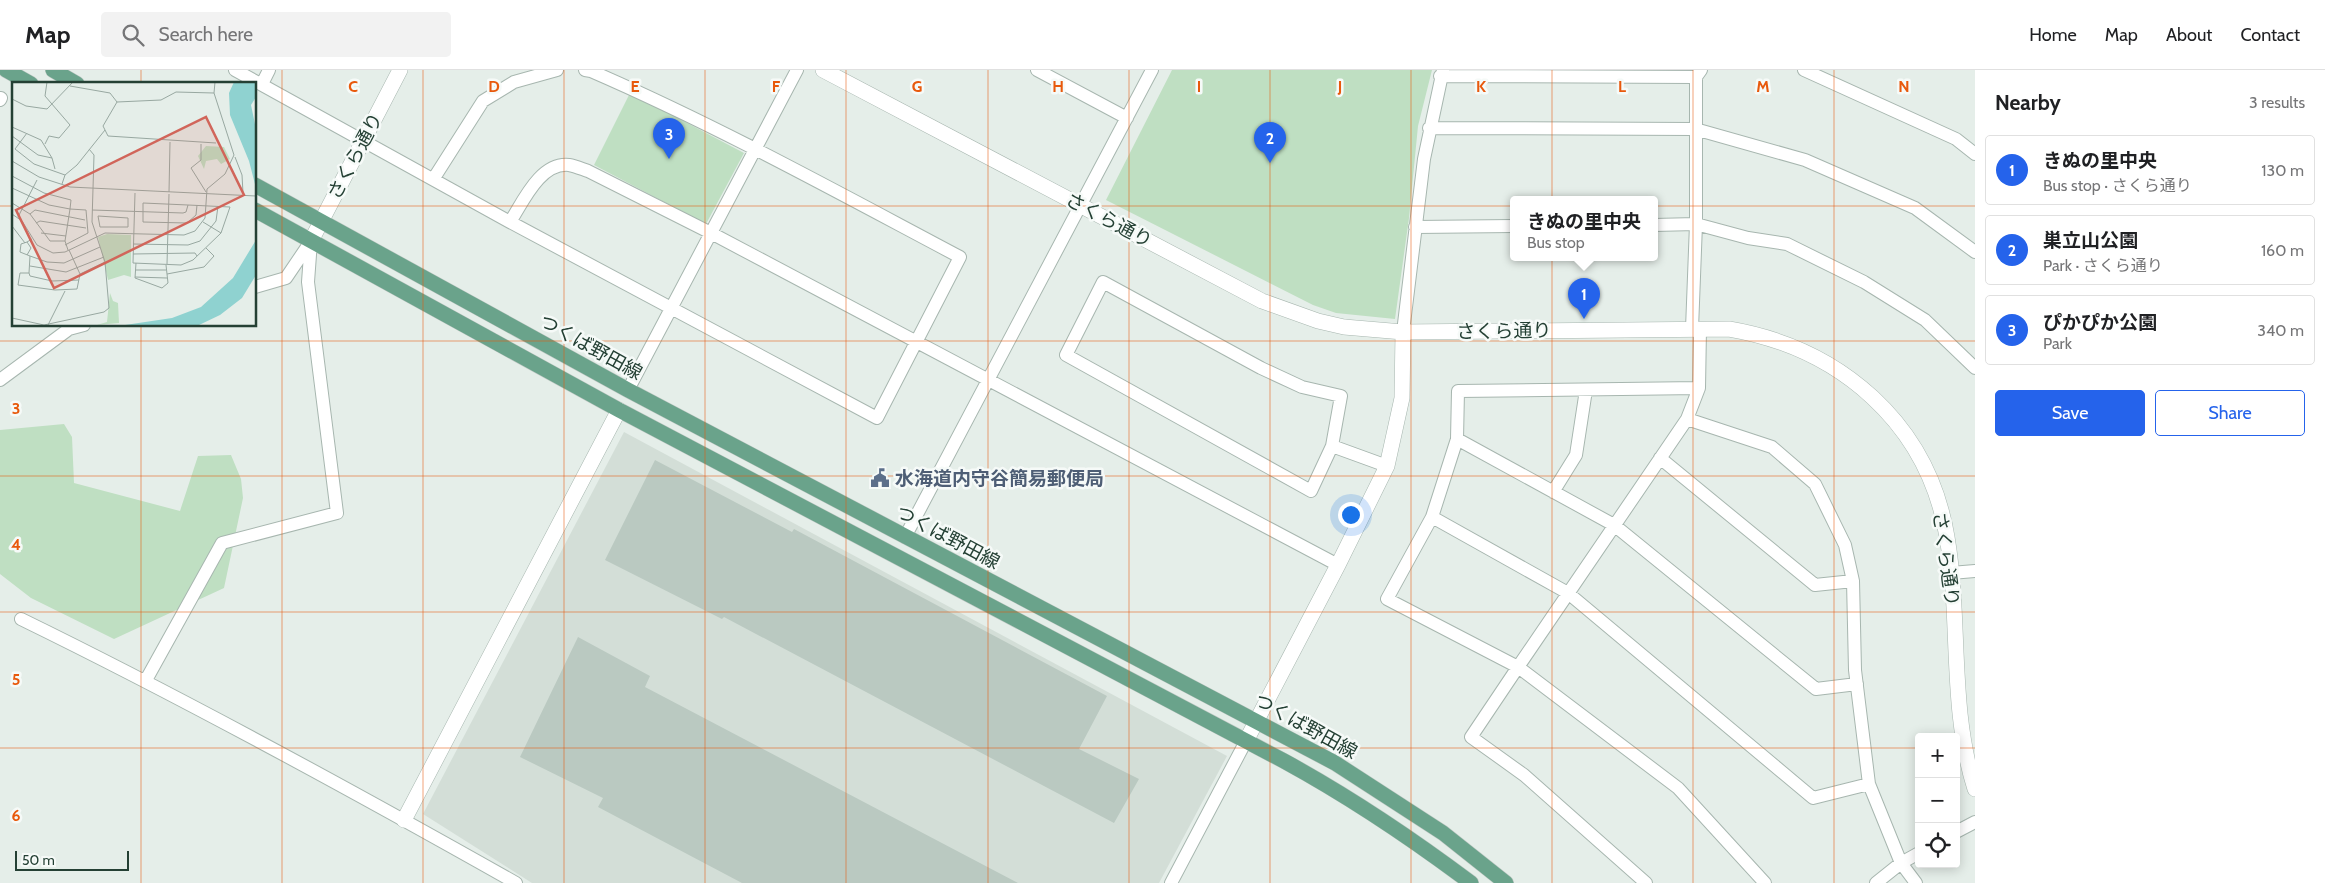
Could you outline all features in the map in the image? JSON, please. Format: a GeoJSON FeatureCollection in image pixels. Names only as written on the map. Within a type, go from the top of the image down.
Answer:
{"type":"FeatureCollection","features":[{"type":"Feature","properties":{"kind":"main road"},"geometry":{"type":"LineString","coordinates":[[53,70],[74,82]]}},
{"type":"Feature","properties":{"kind":"main road"},"geometry":{"type":"LineString","coordinates":[[7,71],[27,82]]}},
{"type":"Feature","properties":{"kind":"main road","name":"つくば野田線"},"geometry":{"type":"LineString","coordinates":[[256,186],[628,390],[1335,763],[1443,834],[1506,883]]}},
{"type":"Feature","properties":{"kind":"main road"},"geometry":{"type":"LineString","coordinates":[[256,211],[619,410],[1342,793],[1426,849],[1472,883]]}},
{"type":"Feature","properties":{"kind":"street"},"geometry":{"type":"LineString","coordinates":[[235,70],[434,178],[510,222],[877,418],[918,342],[960,257],[756,150],[632,88],[585,70]]}},
{"type":"Feature","properties":{"kind":"street"},"geometry":{"type":"LineString","coordinates":[[262,84],[269,70]]}},
{"type":"Feature","properties":{"kind":"street","name":"さくら通り"},"geometry":{"type":"LineString","coordinates":[[311,241],[400,70]]}},
{"type":"Feature","properties":{"kind":"street"},"geometry":{"type":"LineString","coordinates":[[434,178],[483,101],[514,82],[557,70]]}},
{"type":"Feature","properties":{"kind":"street"},"geometry":{"type":"LineString","coordinates":[[628,390],[798,70]]}},
{"type":"Feature","properties":{"kind":"street","name":"さくら通り"},"geometry":{"type":"LineString","coordinates":[[823,70],[1262,301],[1288,312],[1344,327],[1403,332],[1729,329],[1752,333],[1791,345],[1836,368],[1876,399],[1895,420],[1909,440],[1926,471],[1937,500],[1947,536],[1951,573],[1961,730],[1966,760],[1975,789]]}},
{"type":"Feature","properties":{"kind":"street"},"geometry":{"type":"LineString","coordinates":[[1036,70],[1127,118]]}},
{"type":"Feature","properties":{"kind":"street"},"geometry":{"type":"LineString","coordinates":[[905,537],[1152,70]]}},
{"type":"Feature","properties":{"kind":"street"},"geometry":{"type":"LineString","coordinates":[[1804,70],[1956,140],[1975,154]]}},
{"type":"Feature","properties":{"kind":"street"},"geometry":{"type":"LineString","coordinates":[[1171,883],[1338,565],[1387,466],[1402,398],[1403,332],[1429,128],[1441,73],[1699,74],[1695,129],[1696,329],[1699,388],[1686,418],[1660,458],[1471,737],[1524,775],[1646,883]]}},
{"type":"Feature","properties":{"kind":"street"},"geometry":{"type":"LineString","coordinates":[[1429,128],[1695,129],[1805,160],[1915,208],[1975,252]]}},
{"type":"Feature","properties":{"kind":"street"},"geometry":{"type":"LineString","coordinates":[[510,222],[534,184],[551,167],[569,165],[588,171],[711,233],[1338,565]]}},
{"type":"Feature","properties":{"kind":"street"},"geometry":{"type":"LineString","coordinates":[[1658,225],[1696,224],[1748,238],[1786,244],[1864,282],[1925,320],[1975,368]]}},
{"type":"Feature","properties":{"kind":"street"},"geometry":{"type":"LineString","coordinates":[[1416,227],[1510,226]]}},
{"type":"Feature","properties":{"kind":"street"},"geometry":{"type":"LineString","coordinates":[[256,287],[286,278],[311,241]]}},
{"type":"Feature","properties":{"kind":"street"},"geometry":{"type":"LineString","coordinates":[[146,680],[222,543],[337,513],[308,282],[311,241]]}},
{"type":"Feature","properties":{"kind":"street"},"geometry":{"type":"LineString","coordinates":[[1103,282],[1261,368],[1302,387],[1341,396],[1332,446],[1311,491],[1066,355],[1103,282]]}},
{"type":"Feature","properties":{"kind":"street"},"geometry":{"type":"LineString","coordinates":[[0,380],[69,329],[80,326]]}},
{"type":"Feature","properties":{"kind":"street"},"geometry":{"type":"LineString","coordinates":[[1699,388],[1458,391],[1457,439],[1432,518],[1387,599],[1518,667],[1678,788],[1765,883]]}},
{"type":"Feature","properties":{"kind":"street"},"geometry":{"type":"LineString","coordinates":[[1553,492],[1576,455],[1586,390]]}},
{"type":"Feature","properties":{"kind":"street"},"geometry":{"type":"LineString","coordinates":[[404,820],[619,410]]}},
{"type":"Feature","properties":{"kind":"street"},"geometry":{"type":"LineString","coordinates":[[1686,418],[1772,448],[1815,484],[1845,545],[1853,581],[1857,684],[1869,784],[1901,863],[1916,883]]}},
{"type":"Feature","properties":{"kind":"street"},"geometry":{"type":"LineString","coordinates":[[1457,439],[1614,525],[1816,689],[1857,684]]}},
{"type":"Feature","properties":{"kind":"street"},"geometry":{"type":"LineString","coordinates":[[1332,446],[1387,466]]}},
{"type":"Feature","properties":{"kind":"street"},"geometry":{"type":"LineString","coordinates":[[1660,458],[1815,584],[1853,581]]}},
{"type":"Feature","properties":{"kind":"street"},"geometry":{"type":"LineString","coordinates":[[1432,518],[1568,593],[1813,798],[1869,784]]}},
{"type":"Feature","properties":{"kind":"street"},"geometry":{"type":"LineString","coordinates":[[1951,573],[1975,571]]}},
{"type":"Feature","properties":{"kind":"street"},"geometry":{"type":"LineString","coordinates":[[21,619],[146,680],[516,883]]}},
{"type":"Feature","properties":{"kind":"street"},"geometry":{"type":"LineString","coordinates":[[1960,830],[1975,822]]}},
{"type":"Feature","properties":{"kind":"street"},"geometry":{"type":"LineString","coordinates":[[1876,883],[1901,863],[1915,855]]}},
{"type":"Feature","properties":{"kind":"shaded area"},"geometry":{"type":"Polygon","coordinates":[[[624,432],[1227,756],[1159,883],[532,883],[423,814],[624,432]]]}},
{"type":"Feature","properties":{"kind":"green space"},"geometry":{"type":"Polygon","coordinates":[[[1172,70],[1432,70],[1418,126],[1409,218],[1395,319],[1336,313],[1313,305],[1106,200],[1172,70]]]}},
{"type":"Feature","properties":{"kind":"green space"},"geometry":{"type":"Polygon","coordinates":[[[630,93],[744,153],[706,224],[594,165],[630,93]]]}},
{"type":"Feature","properties":{"kind":"green space"},"geometry":{"type":"Polygon","coordinates":[[[64,424],[72,437],[74,483],[180,511],[198,456],[231,455],[241,479],[243,498],[224,588],[114,639],[31,598],[0,574],[0,430],[64,424]]]}},
{"type":"Feature","properties":{"kind":"building"},"geometry":{"type":"Polygon","coordinates":[[[655,460],[792,532],[794,529],[1107,696],[1079,749],[1139,779],[1114,823],[724,617],[722,619],[605,560],[655,460]]]}},
{"type":"Feature","properties":{"kind":"building"},"geometry":{"type":"Polygon","coordinates":[[[578,637],[650,676],[645,687],[1018,883],[742,883],[598,807],[603,798],[520,757],[578,637]]]}},
{"type":"Feature","properties":{"kind":"place","name":"ぴかぴか公園"},"geometry":{"type":"Point","coordinates":[669,159]}},
{"type":"Feature","properties":{"kind":"place","name":"巣立山公園"},"geometry":{"type":"Point","coordinates":[1270,163]}},
{"type":"Feature","properties":{"kind":"place","name":"きぬの里中央"},"geometry":{"type":"Point","coordinates":[1584,319]}},
{"type":"Feature","properties":{"kind":"place","name":"水海道内守谷簡易郵便局"},"geometry":{"type":"Point","coordinates":[880,478]}}]}
